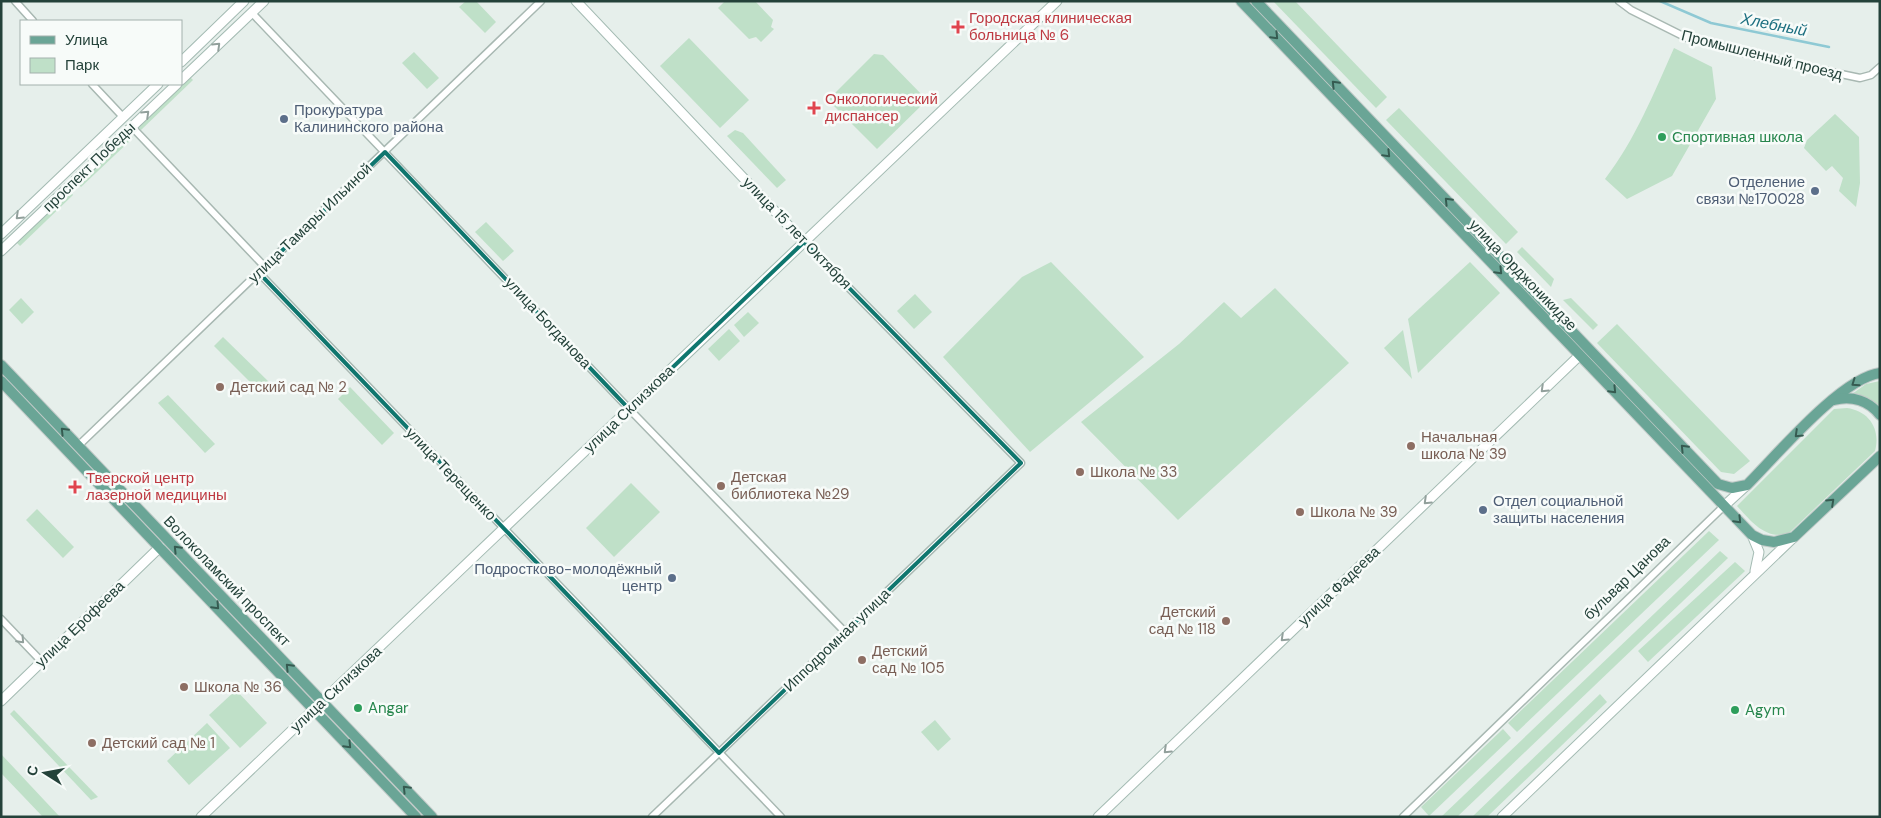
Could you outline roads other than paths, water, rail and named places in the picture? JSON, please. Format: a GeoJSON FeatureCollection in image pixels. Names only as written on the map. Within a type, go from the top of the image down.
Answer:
{"type":"FeatureCollection","features":[{"type":"Feature","properties":{"kind":"main road","name":"улица Орджоникидзе"},"geometry":{"type":"LineString","coordinates":[[1241,1],[1752,535]]}},
{"type":"Feature","properties":{"kind":"main road","name":"улица Орджоникидзе"},"geometry":{"type":"LineString","coordinates":[[1256,1],[1718,484],[1732,488],[1747,485]]}},
{"type":"Feature","properties":{"kind":"main road"},"geometry":{"type":"LineString","coordinates":[[1478,248],[1485,246],[1493,249]]}},
{"type":"Feature","properties":{"kind":"main road","name":"Волоколамский проспект"},"geometry":{"type":"LineString","coordinates":[[1,365],[432,817]]}},
{"type":"Feature","properties":{"kind":"main road","name":"бульвар Цанова"},"geometry":{"type":"LineString","coordinates":[[1747,485],[1833,400],[1858,380],[1880,373]]}},
{"type":"Feature","properties":{"kind":"main road","name":"Волоколамский проспект"},"geometry":{"type":"LineString","coordinates":[[1,380],[416,817]]}},
{"type":"Feature","properties":{"kind":"main road"},"geometry":{"type":"LineString","coordinates":[[1833,400],[1845,398],[1858,399],[1869,404],[1880,415]]}},
{"type":"Feature","properties":{"kind":"main road"},"geometry":{"type":"LineString","coordinates":[[1752,535],[1762,540],[1774,542],[1796,535],[1880,456]]}},
{"type":"Feature","properties":{"kind":"street"},"geometry":{"type":"LineString","coordinates":[[14,1],[32,20]]}},
{"type":"Feature","properties":{"kind":"street"},"geometry":{"type":"LineString","coordinates":[[182,61],[244,1]]}},
{"type":"Feature","properties":{"kind":"street"},"geometry":{"type":"LineString","coordinates":[[182,79],[264,1]]}},
{"type":"Feature","properties":{"kind":"street","name":"улица Тамары Ильиной"},"geometry":{"type":"LineString","coordinates":[[78,446],[541,1]]}},
{"type":"Feature","properties":{"kind":"street","name":"улица 15 лет Октября"},"geometry":{"type":"LineString","coordinates":[[576,1],[804,242],[1022,463]]}},
{"type":"Feature","properties":{"kind":"street","name":"улица Склизкова"},"geometry":{"type":"LineString","coordinates":[[205,815],[1057,1]]}},
{"type":"Feature","properties":{"kind":"street","name":"Промышленный проезд"},"geometry":{"type":"LineString","coordinates":[[1619,1],[1669,31],[1706,44],[1860,78],[1871,75],[1880,67]]}},
{"type":"Feature","properties":{"kind":"street","name":"улица Богданова"},"geometry":{"type":"LineString","coordinates":[[252,13],[629,409],[845,632]]}},
{"type":"Feature","properties":{"kind":"street"},"geometry":{"type":"LineString","coordinates":[[93,85],[124,117]]}},
{"type":"Feature","properties":{"kind":"street","name":"проспект Победы"},"geometry":{"type":"LineString","coordinates":[[1,234],[157,85]]}},
{"type":"Feature","properties":{"kind":"street","name":"проспект Победы"},"geometry":{"type":"LineString","coordinates":[[1,251],[176,85]]}},
{"type":"Feature","properties":{"kind":"street","name":"улица Терещенко"},"geometry":{"type":"LineString","coordinates":[[132,127],[265,267],[262,276],[781,817]]}},
{"type":"Feature","properties":{"kind":"street","name":"улица Фадеева"},"geometry":{"type":"LineString","coordinates":[[1098,817],[1580,355]]}},
{"type":"Feature","properties":{"kind":"street","name":"Ипподромная улица"},"geometry":{"type":"LineString","coordinates":[[652,817],[1022,463]]}},
{"type":"Feature","properties":{"kind":"street","name":"бульвар Цанова"},"geometry":{"type":"LineString","coordinates":[[1402,817],[1747,485]]}},
{"type":"Feature","properties":{"kind":"street"},"geometry":{"type":"LineString","coordinates":[[1749,579],[1757,568],[1759,558],[1757,544],[1752,535]]}},
{"type":"Feature","properties":{"kind":"street"},"geometry":{"type":"LineString","coordinates":[[1502,817],[1796,535]]}},
{"type":"Feature","properties":{"kind":"street","name":"улица Ерофеева"},"geometry":{"type":"LineString","coordinates":[[1,701],[160,547]]}},
{"type":"Feature","properties":{"kind":"street"},"geometry":{"type":"LineString","coordinates":[[1,619],[42,662]]}},
{"type":"Feature","properties":{"kind":"waterway","name":"Хлебный"},"geometry":{"type":"LineString","coordinates":[[1660,1],[1711,23],[1829,47]]}},
{"type":"Feature","properties":{"kind":"place","name":"Городская клиническая больница № 6"},"geometry":{"type":"Point","coordinates":[958,27]}},
{"type":"Feature","properties":{"kind":"place","name":"Онкологический диспансер"},"geometry":{"type":"Point","coordinates":[814,108]}},
{"type":"Feature","properties":{"kind":"place","name":"Прокуратура Калининского района"},"geometry":{"type":"Point","coordinates":[284,119]}},
{"type":"Feature","properties":{"kind":"place","name":"Спортивная школа"},"geometry":{"type":"Point","coordinates":[1662,137]}},
{"type":"Feature","properties":{"kind":"place","name":"Отделение связи №170028"},"geometry":{"type":"Point","coordinates":[1815,191]}},
{"type":"Feature","properties":{"kind":"place","name":"Детский сад № 2"},"geometry":{"type":"Point","coordinates":[220,387]}},
{"type":"Feature","properties":{"kind":"place","name":"Начальная школа № 39"},"geometry":{"type":"Point","coordinates":[1411,446]}},
{"type":"Feature","properties":{"kind":"place","name":"Школа № 33"},"geometry":{"type":"Point","coordinates":[1080,472]}},
{"type":"Feature","properties":{"kind":"place","name":"Детская библиотека №29"},"geometry":{"type":"Point","coordinates":[721,486]}},
{"type":"Feature","properties":{"kind":"place","name":"Тверской центр лазерной медицины"},"geometry":{"type":"Point","coordinates":[75,487]}},
{"type":"Feature","properties":{"kind":"place","name":"Отдел социальной защиты населения"},"geometry":{"type":"Point","coordinates":[1483,510]}},
{"type":"Feature","properties":{"kind":"place","name":"Школа № 39"},"geometry":{"type":"Point","coordinates":[1300,512]}},
{"type":"Feature","properties":{"kind":"place","name":"Подростково-молодёжный центр"},"geometry":{"type":"Point","coordinates":[672,578]}},
{"type":"Feature","properties":{"kind":"place","name":"Детский сад № 118"},"geometry":{"type":"Point","coordinates":[1226,621]}},
{"type":"Feature","properties":{"kind":"place","name":"Детский сад № 105"},"geometry":{"type":"Point","coordinates":[862,660]}},
{"type":"Feature","properties":{"kind":"place","name":"Школа № 36"},"geometry":{"type":"Point","coordinates":[184,687]}},
{"type":"Feature","properties":{"kind":"place","name":"Angar"},"geometry":{"type":"Point","coordinates":[358,708]}},
{"type":"Feature","properties":{"kind":"place","name":"Agym"},"geometry":{"type":"Point","coordinates":[1735,710]}},
{"type":"Feature","properties":{"kind":"place","name":"Детский сад № 1"},"geometry":{"type":"Point","coordinates":[92,743]}}]}
